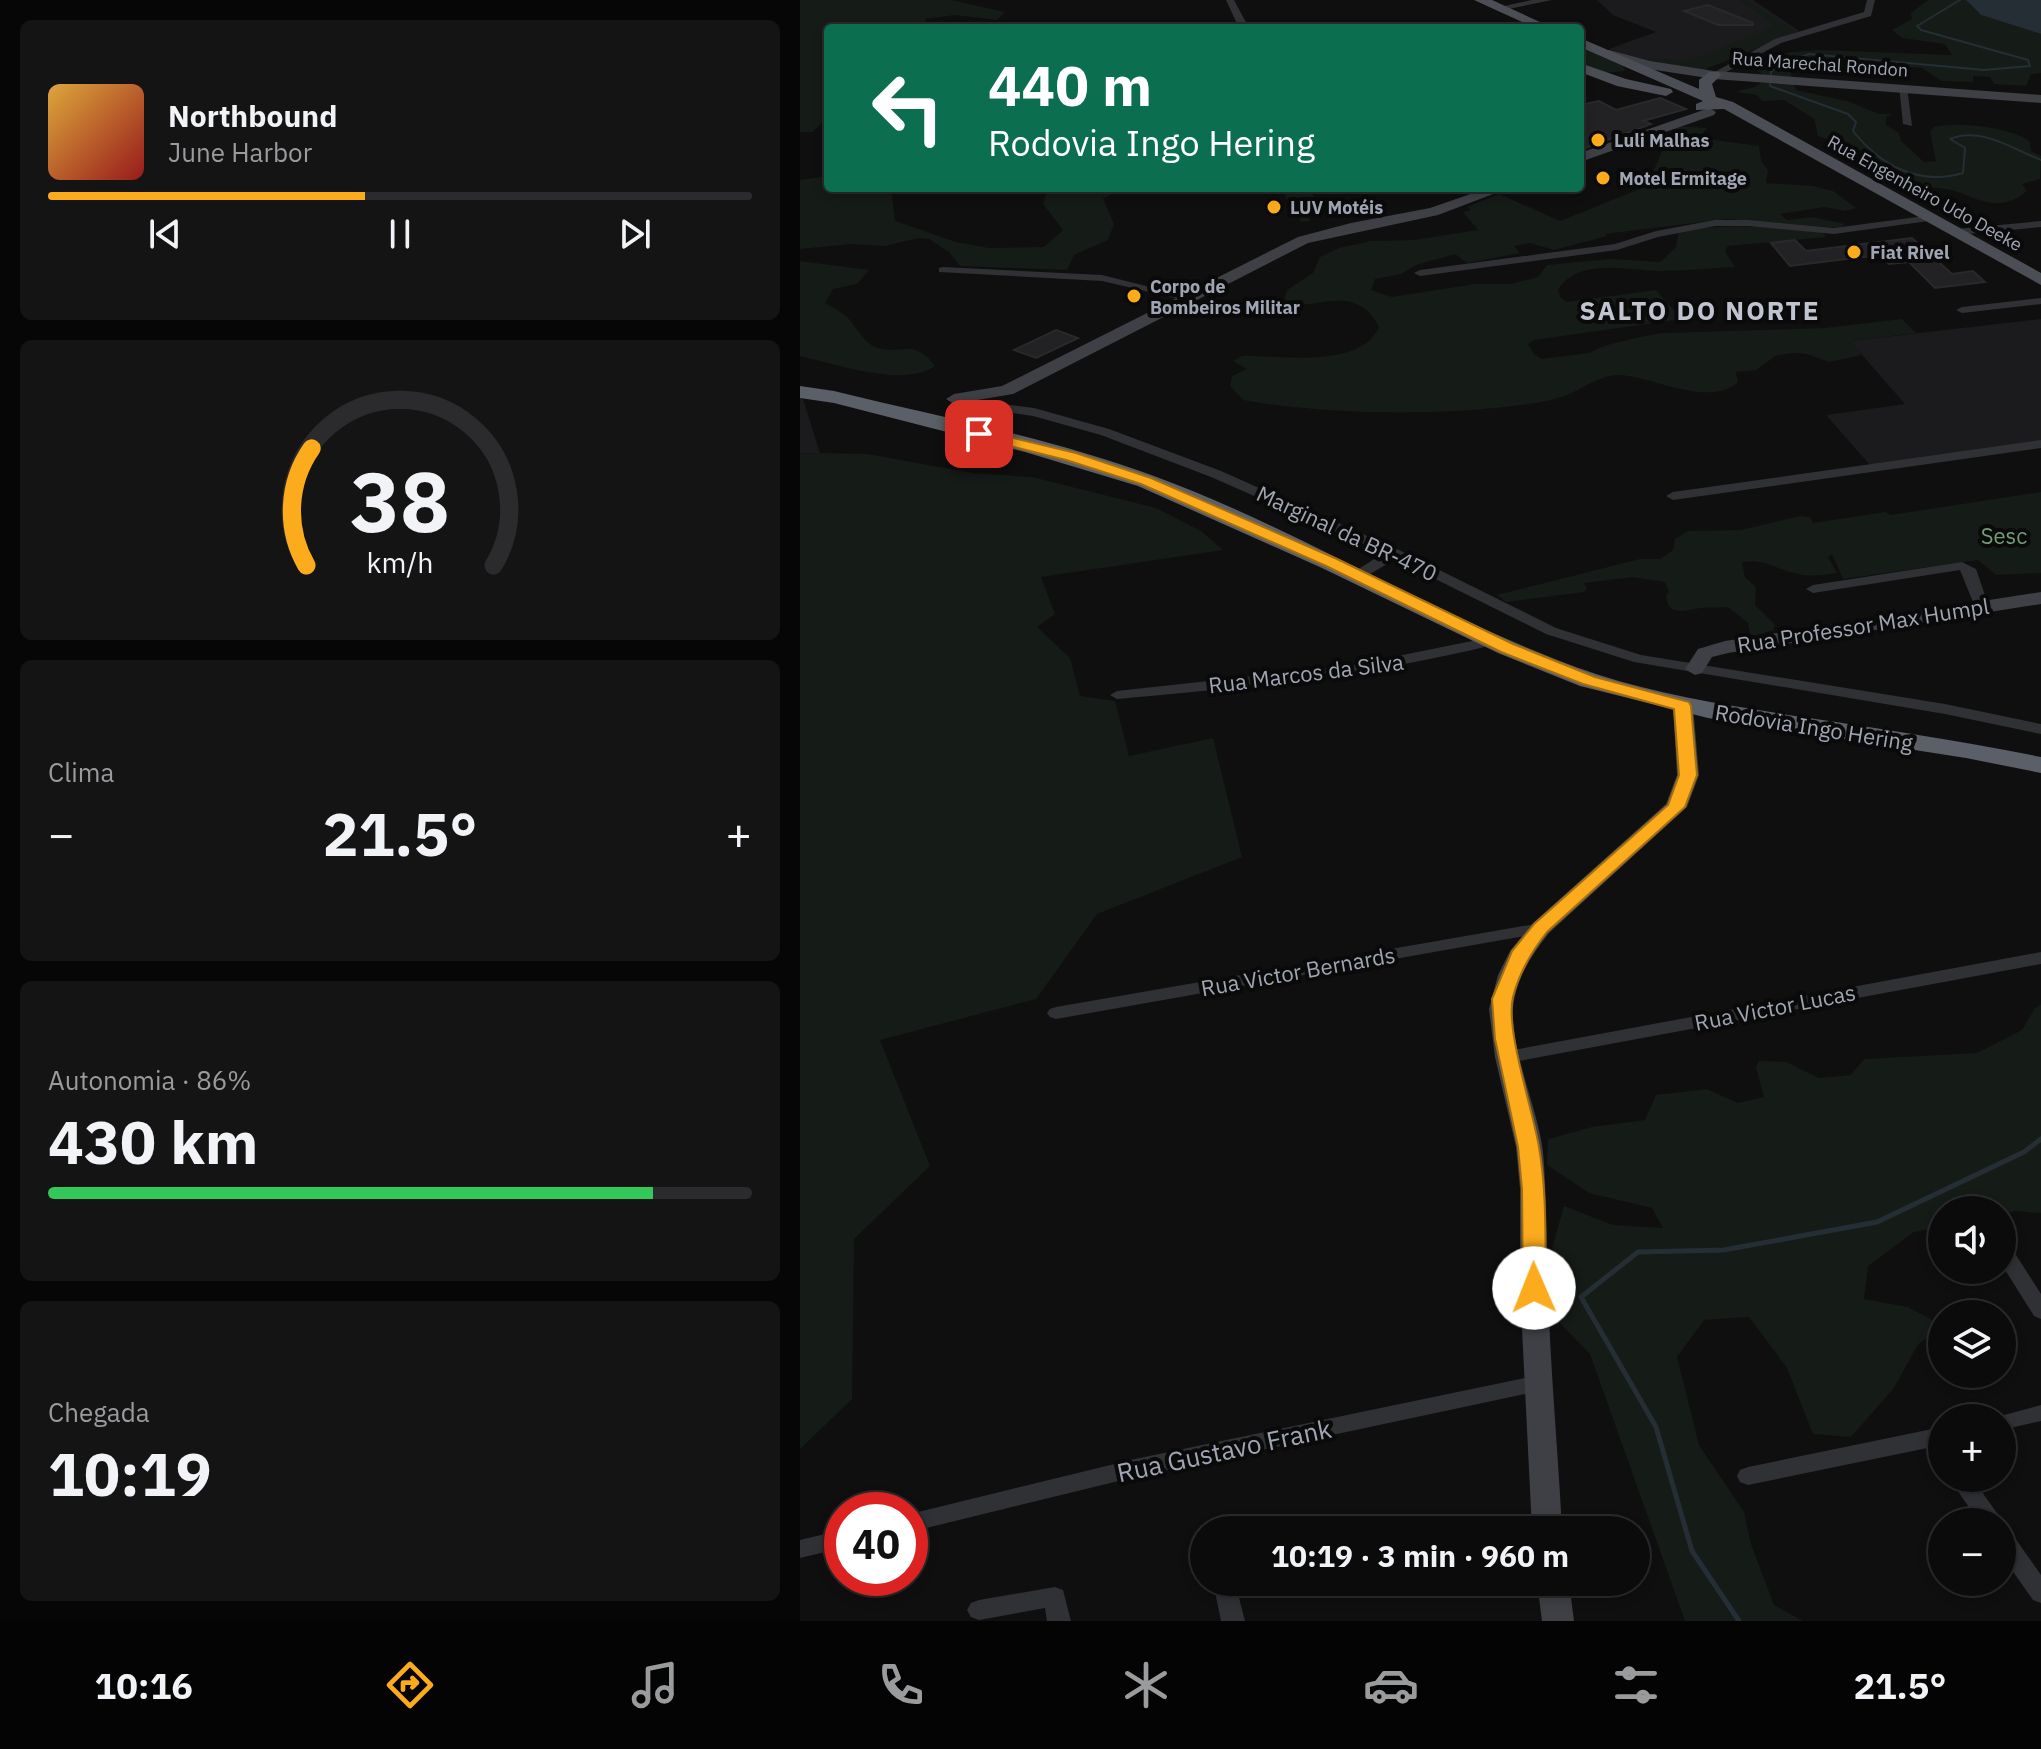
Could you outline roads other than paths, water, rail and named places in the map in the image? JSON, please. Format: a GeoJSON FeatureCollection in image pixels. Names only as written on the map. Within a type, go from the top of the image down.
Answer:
{"type":"FeatureCollection","features":[{"type":"Feature","properties":{"kind":"highway","name":"Rodovia Ingo Hering"},"geometry":{"type":"LineString","coordinates":[[800,390],[1071,456],[1146,481],[1492,641],[1589,680],[1683,706],[1966,750],[2041,765]]}},
{"type":"Feature","properties":{"kind":"main road"},"geometry":{"type":"LineString","coordinates":[[1465,0],[1520,24]]}},
{"type":"Feature","properties":{"kind":"main road"},"geometry":{"type":"LineString","coordinates":[[1481,0],[1537,24]]}},
{"type":"Feature","properties":{"kind":"main road","name":"Rua Engenheiro Udo Deeke"},"geometry":{"type":"LineString","coordinates":[[1587,46],[1710,108]]}},
{"type":"Feature","properties":{"kind":"main road"},"geometry":{"type":"LineString","coordinates":[[1600,75],[1626,74],[1633,67]]}},
{"type":"Feature","properties":{"kind":"main road","name":"Rua Engenheiro Udo Deeke"},"geometry":{"type":"LineString","coordinates":[[1584,69],[1666,92],[1789,141],[2041,280]]}},
{"type":"Feature","properties":{"kind":"main road"},"geometry":{"type":"LineString","coordinates":[[1710,108],[1704,83],[1714,75]]}},
{"type":"Feature","properties":{"kind":"street"},"geometry":{"type":"LineString","coordinates":[[1230,0],[1242,24]]}},
{"type":"Feature","properties":{"kind":"street"},"geometry":{"type":"LineString","coordinates":[[1499,8],[1548,0]]}},
{"type":"Feature","properties":{"kind":"street"},"geometry":{"type":"LineString","coordinates":[[1714,75],[1778,41],[1868,14],[1871,0]]}},
{"type":"Feature","properties":{"kind":"street","name":"Rua Marechal Rondon"},"geometry":{"type":"LineString","coordinates":[[1587,46],[1649,65],[1714,75],[2041,99]]}},
{"type":"Feature","properties":{"kind":"street"},"geometry":{"type":"LineString","coordinates":[[1902,87],[1908,124]]}},
{"type":"Feature","properties":{"kind":"street"},"geometry":{"type":"LineString","coordinates":[[1584,156],[1710,108]]}},
{"type":"Feature","properties":{"kind":"street"},"geometry":{"type":"LineString","coordinates":[[954,399],[1007,390],[1303,240],[1351,227],[1433,212],[1490,192]]}},
{"type":"Feature","properties":{"kind":"street"},"geometry":{"type":"LineString","coordinates":[[1420,273],[1617,247],[1656,234],[1715,223],[1834,231],[1932,218]]}},
{"type":"Feature","properties":{"kind":"street"},"geometry":{"type":"LineString","coordinates":[[1957,232],[2041,224]]}},
{"type":"Feature","properties":{"kind":"street"},"geometry":{"type":"LineString","coordinates":[[943,270],[1102,278],[1188,298]]}},
{"type":"Feature","properties":{"kind":"street"},"geometry":{"type":"LineString","coordinates":[[1962,310],[2041,301]]}},
{"type":"Feature","properties":{"kind":"street"},"geometry":{"type":"LineString","coordinates":[[996,407],[1007,390]]}},
{"type":"Feature","properties":{"kind":"street","name":"Marginal da BR-470"},"geometry":{"type":"LineString","coordinates":[[996,407],[1034,412],[1105,432],[1216,474],[1394,553],[1551,631],[1639,659],[1945,709],[2041,729]]}},
{"type":"Feature","properties":{"kind":"street"},"geometry":{"type":"LineString","coordinates":[[1673,496],[2041,444]]}},
{"type":"Feature","properties":{"kind":"street"},"geometry":{"type":"LineString","coordinates":[[1357,576],[1394,553]]}},
{"type":"Feature","properties":{"kind":"street"},"geometry":{"type":"LineString","coordinates":[[1813,589],[1962,566],[1969,569],[1982,607]]}},
{"type":"Feature","properties":{"kind":"street","name":"Rua Professor Max Humpl"},"geometry":{"type":"LineString","coordinates":[[1695,669],[1705,653],[1725,647],[2041,598]]}},
{"type":"Feature","properties":{"kind":"street","name":"Rua Marcos da Silva"},"geometry":{"type":"LineString","coordinates":[[1117,695],[1262,681],[1412,660],[1492,641]]}},
{"type":"Feature","properties":{"kind":"street"},"geometry":{"type":"LineString","coordinates":[[1546,1516],[1533,1189],[1529,1147],[1508,1057],[1502,999],[1522,951],[1541,928],[1676,807],[1688,775],[1683,706]]}},
{"type":"Feature","properties":{"kind":"street","name":"Rua Victor Bernards"},"geometry":{"type":"LineString","coordinates":[[1056,1013],[1541,928]]}},
{"type":"Feature","properties":{"kind":"street","name":"Rua Victor Lucas"},"geometry":{"type":"LineString","coordinates":[[1508,1057],[2041,958]]}},
{"type":"Feature","properties":{"kind":"street"},"geometry":{"type":"LineString","coordinates":[[2016,1271],[2041,1311]]}},
{"type":"Feature","properties":{"kind":"street","name":"Rua Gustavo Frank"},"geometry":{"type":"LineString","coordinates":[[928,1519],[1135,1468],[1539,1383]]}},
{"type":"Feature","properties":{"kind":"street"},"geometry":{"type":"LineString","coordinates":[[2016,1419],[2041,1413]]}},
{"type":"Feature","properties":{"kind":"street"},"geometry":{"type":"LineString","coordinates":[[1748,1476],[1928,1444]]}},
{"type":"Feature","properties":{"kind":"street"},"geometry":{"type":"LineString","coordinates":[[800,1549],[824,1543]]}},
{"type":"Feature","properties":{"kind":"street"},"geometry":{"type":"LineString","coordinates":[[2016,1558],[2041,1593]]}},
{"type":"Feature","properties":{"kind":"street"},"geometry":{"type":"LineString","coordinates":[[1227,1596],[1233,1621]]}},
{"type":"Feature","properties":{"kind":"street"},"geometry":{"type":"LineString","coordinates":[[1555,1596],[1558,1621]]}},
{"type":"Feature","properties":{"kind":"street"},"geometry":{"type":"LineString","coordinates":[[979,1610],[1055,1597],[1059,1621]]}},
{"type":"Feature","properties":{"kind":"waterway"},"geometry":{"type":"LineString","coordinates":[[1960,0],[1917,26],[1921,30],[2028,60],[2030,66],[1984,70],[1809,54],[1778,65],[1771,72],[1770,86],[1848,114],[1856,122],[1853,131],[1876,154],[1916,175],[1931,177],[1963,173],[1965,148],[1950,139],[1961,136],[1996,140],[2041,160]]}},
{"type":"Feature","properties":{"kind":"waterway"},"geometry":{"type":"LineString","coordinates":[[1739,1621],[1692,1551],[1656,1427],[1581,1297],[1638,1252],[1724,1250],[1877,1222],[2024,1152],[2041,1139]]}},
{"type":"Feature","properties":{"kind":"place","name":"Luli Malhas"},"geometry":{"type":"Point","coordinates":[1598,140]}},
{"type":"Feature","properties":{"kind":"place","name":"Motel Ermitage"},"geometry":{"type":"Point","coordinates":[1603,178]}},
{"type":"Feature","properties":{"kind":"place","name":"LUV Motéis"},"geometry":{"type":"Point","coordinates":[1274,207]}},
{"type":"Feature","properties":{"kind":"place","name":"Fiat Rivel"},"geometry":{"type":"Point","coordinates":[1854,252]}},
{"type":"Feature","properties":{"kind":"place","name":"Corpo de Bombeiros Militar"},"geometry":{"type":"Point","coordinates":[1134,296]}},
{"type":"Feature","properties":{"kind":"district","name":"SALTO DO NORTE"},"geometry":{"type":"Point","coordinates":[1700,310]}},
{"type":"Feature","properties":{"kind":"park label","name":"Sesc"},"geometry":{"type":"Point","coordinates":[2004,535]}}]}
